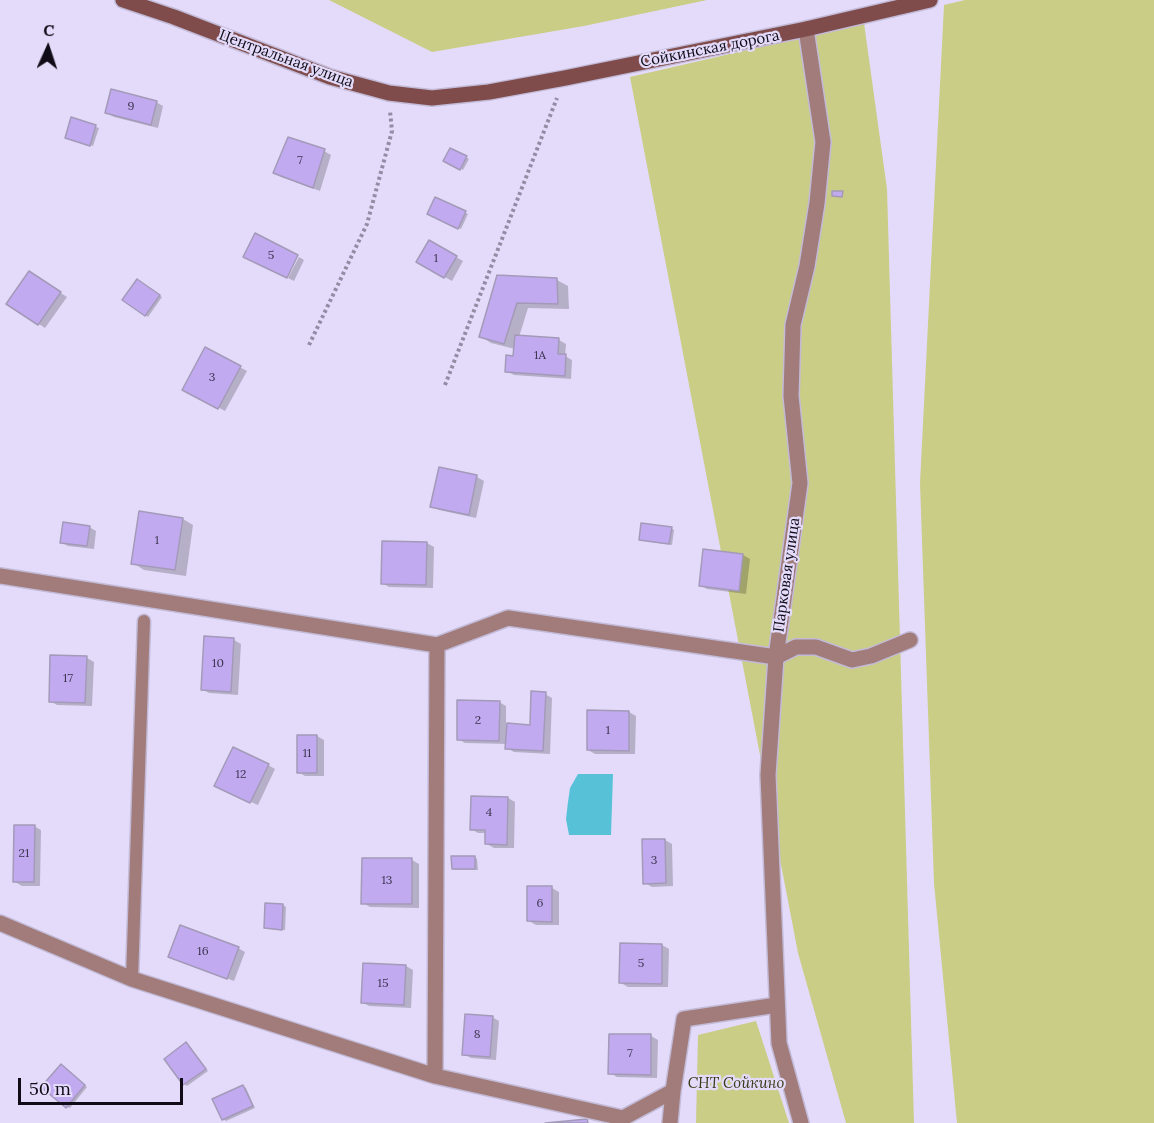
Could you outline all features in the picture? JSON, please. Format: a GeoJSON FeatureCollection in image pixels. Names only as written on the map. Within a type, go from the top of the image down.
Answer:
{"type":"FeatureCollection","features":[{"type":"Feature","properties":{"kind":"main road","name":"Центральная улица"},"geometry":{"type":"LineString","coordinates":[[123,0],[174,17],[330,77],[389,93],[432,98],[489,92]]}},
{"type":"Feature","properties":{"kind":"main road","name":"Сойкинская дорога"},"geometry":{"type":"LineString","coordinates":[[489,92],[806,29],[930,0]]}},
{"type":"Feature","properties":{"kind":"street","name":"Парковая улица"},"geometry":{"type":"LineString","coordinates":[[801,1123],[780,1043],[768,775],[776,657],[800,483],[791,396],[793,325],[807,266],[817,203],[823,142],[806,29]]}},
{"type":"Feature","properties":{"kind":"street"},"geometry":{"type":"LineString","coordinates":[[0,576],[437,645],[508,618],[776,657],[796,647],[816,647],[852,660],[871,656],[910,640]]}},
{"type":"Feature","properties":{"kind":"street"},"geometry":{"type":"LineString","coordinates":[[435,1076],[437,645]]}},
{"type":"Feature","properties":{"kind":"street"},"geometry":{"type":"LineString","coordinates":[[0,923],[132,979],[435,1076],[623,1118],[673,1092]]}},
{"type":"Feature","properties":{"kind":"street"},"geometry":{"type":"LineString","coordinates":[[670,1123],[684,1019],[777,1005]]}},
{"type":"Feature","properties":{"kind":"lane"},"geometry":{"type":"LineString","coordinates":[[132,979],[144,621]]}},
{"type":"Feature","properties":{"kind":"path"},"geometry":{"type":"LineString","coordinates":[[445,385],[565,78]]}},
{"type":"Feature","properties":{"kind":"path"},"geometry":{"type":"LineString","coordinates":[[309,345],[367,224],[392,130],[389,93]]}},
{"type":"Feature","properties":{"kind":"green space"},"geometry":{"type":"Polygon","coordinates":[[[329,0],[707,0],[584,26],[432,52],[329,0]]]}},
{"type":"Feature","properties":{"kind":"green space"},"geometry":{"type":"Polygon","coordinates":[[[965,0],[1154,0],[1154,1123],[957,1123],[934,883],[920,483],[944,5],[965,0]]]}},
{"type":"Feature","properties":{"kind":"green space"},"geometry":{"type":"Polygon","coordinates":[[[864,23],[887,189],[914,1123],[846,1123],[798,953],[630,77],[864,23]]]}},
{"type":"Feature","properties":{"kind":"green space","name":"СНТ Сойкино"},"geometry":{"type":"Polygon","coordinates":[[[756,1021],[789,1123],[696,1123],[698,1035],[756,1021]]]}},
{"type":"Feature","properties":{"kind":"water"},"geometry":{"type":"Polygon","coordinates":[[[578,774],[613,774],[611,835],[569,835],[566,819],[570,788],[578,774]]]}},
{"type":"Feature","properties":{"kind":"building"},"geometry":{"type":"Polygon","coordinates":[[[111,89],[157,101],[151,125],[105,113],[111,89]]]}},
{"type":"Feature","properties":{"kind":"building"},"geometry":{"type":"Polygon","coordinates":[[[71,117],[96,125],[90,146],[65,138],[71,117]]]}},
{"type":"Feature","properties":{"kind":"building"},"geometry":{"type":"Polygon","coordinates":[[[288,137],[325,149],[313,188],[273,173],[288,137]]]}},
{"type":"Feature","properties":{"kind":"building"},"geometry":{"type":"Polygon","coordinates":[[[450,148],[467,156],[460,170],[443,161],[450,148]]]}},
{"type":"Feature","properties":{"kind":"building"},"geometry":{"type":"Polygon","coordinates":[[[832,191],[843,191],[842,197],[832,196],[832,191]]]}},
{"type":"Feature","properties":{"kind":"building"},"geometry":{"type":"Polygon","coordinates":[[[435,197],[466,211],[458,229],[427,214],[435,197]]]}},
{"type":"Feature","properties":{"kind":"building"},"geometry":{"type":"Polygon","coordinates":[[[255,233],[298,255],[287,278],[243,257],[255,233]]]}},
{"type":"Feature","properties":{"kind":"building"},"geometry":{"type":"Polygon","coordinates":[[[429,240],[457,256],[444,278],[416,262],[429,240]]]}},
{"type":"Feature","properties":{"kind":"building"},"geometry":{"type":"Polygon","coordinates":[[[29,271],[61,292],[38,325],[6,304],[29,271]]]}},
{"type":"Feature","properties":{"kind":"building"},"geometry":{"type":"Polygon","coordinates":[[[497,275],[557,278],[558,304],[517,303],[504,344],[479,337],[497,275]]]}},
{"type":"Feature","properties":{"kind":"building"},"geometry":{"type":"Polygon","coordinates":[[[137,279],[160,295],[145,316],[122,300],[137,279]]]}},
{"type":"Feature","properties":{"kind":"building"},"geometry":{"type":"Polygon","coordinates":[[[515,335],[559,338],[558,354],[566,354],[565,376],[505,372],[506,355],[513,356],[515,335]]]}},
{"type":"Feature","properties":{"kind":"building"},"geometry":{"type":"Polygon","coordinates":[[[205,347],[241,366],[218,409],[182,390],[205,347]]]}},
{"type":"Feature","properties":{"kind":"building"},"geometry":{"type":"Polygon","coordinates":[[[439,467],[477,475],[469,515],[430,507],[439,467]]]}},
{"type":"Feature","properties":{"kind":"building"},"geometry":{"type":"Polygon","coordinates":[[[139,511],[183,518],[175,570],[131,564],[139,511]]]}},
{"type":"Feature","properties":{"kind":"building"},"geometry":{"type":"Polygon","coordinates":[[[63,522],[90,526],[87,546],[60,543],[63,522]]]}},
{"type":"Feature","properties":{"kind":"building"},"geometry":{"type":"Polygon","coordinates":[[[641,523],[672,527],[669,544],[639,540],[641,523]]]}},
{"type":"Feature","properties":{"kind":"building"},"geometry":{"type":"Polygon","coordinates":[[[382,541],[427,542],[426,585],[381,584],[382,541]]]}},
{"type":"Feature","properties":{"kind":"building"},"geometry":{"type":"Polygon","coordinates":[[[703,549],[743,554],[739,591],[699,586],[703,549]]]}},
{"type":"Feature","properties":{"kind":"building"},"geometry":{"type":"Polygon","coordinates":[[[204,636],[234,638],[231,692],[201,690],[204,636]]]}},
{"type":"Feature","properties":{"kind":"building"},"geometry":{"type":"Polygon","coordinates":[[[50,655],[87,656],[85,703],[49,702],[50,655]]]}},
{"type":"Feature","properties":{"kind":"building"},"geometry":{"type":"Polygon","coordinates":[[[531,691],[546,692],[543,751],[505,749],[507,723],[530,725],[531,691]]]}},
{"type":"Feature","properties":{"kind":"building"},"geometry":{"type":"Polygon","coordinates":[[[457,700],[500,701],[499,741],[457,740],[457,700]]]}},
{"type":"Feature","properties":{"kind":"building"},"geometry":{"type":"Polygon","coordinates":[[[587,710],[629,711],[629,751],[587,750],[587,710]]]}},
{"type":"Feature","properties":{"kind":"building"},"geometry":{"type":"Polygon","coordinates":[[[297,735],[317,735],[317,773],[297,773],[297,735]]]}},
{"type":"Feature","properties":{"kind":"building"},"geometry":{"type":"Polygon","coordinates":[[[233,747],[269,764],[250,803],[214,786],[233,747]]]}},
{"type":"Feature","properties":{"kind":"building"},"geometry":{"type":"Polygon","coordinates":[[[471,796],[508,797],[507,845],[485,844],[485,830],[470,830],[471,796]]]}},
{"type":"Feature","properties":{"kind":"building"},"geometry":{"type":"Polygon","coordinates":[[[14,825],[35,825],[34,882],[13,882],[14,825]]]}},
{"type":"Feature","properties":{"kind":"building"},"geometry":{"type":"Polygon","coordinates":[[[642,839],[665,839],[666,883],[643,884],[642,839]]]}},
{"type":"Feature","properties":{"kind":"building"},"geometry":{"type":"Polygon","coordinates":[[[451,856],[475,856],[475,869],[452,869],[451,856]]]}},
{"type":"Feature","properties":{"kind":"building"},"geometry":{"type":"Polygon","coordinates":[[[362,858],[412,858],[412,904],[361,904],[362,858]]]}},
{"type":"Feature","properties":{"kind":"building"},"geometry":{"type":"Polygon","coordinates":[[[527,886],[552,886],[552,922],[527,921],[527,886]]]}},
{"type":"Feature","properties":{"kind":"building"},"geometry":{"type":"Polygon","coordinates":[[[265,903],[283,904],[282,930],[264,928],[265,903]]]}},
{"type":"Feature","properties":{"kind":"building"},"geometry":{"type":"Polygon","coordinates":[[[180,925],[239,947],[227,979],[168,957],[180,925]]]}},
{"type":"Feature","properties":{"kind":"building"},"geometry":{"type":"Polygon","coordinates":[[[620,943],[662,944],[662,984],[619,983],[620,943]]]}},
{"type":"Feature","properties":{"kind":"building"},"geometry":{"type":"Polygon","coordinates":[[[363,963],[406,965],[404,1005],[361,1003],[363,963]]]}},
{"type":"Feature","properties":{"kind":"building"},"geometry":{"type":"Polygon","coordinates":[[[465,1014],[493,1016],[490,1057],[462,1055],[465,1014]]]}},
{"type":"Feature","properties":{"kind":"building"},"geometry":{"type":"Polygon","coordinates":[[[609,1034],[651,1034],[651,1075],[608,1074],[609,1034]]]}},
{"type":"Feature","properties":{"kind":"building"},"geometry":{"type":"Polygon","coordinates":[[[186,1042],[206,1069],[183,1085],[164,1059],[186,1042]]]}},
{"type":"Feature","properties":{"kind":"building"},"geometry":{"type":"Polygon","coordinates":[[[61,1064],[85,1085],[66,1108],[41,1087],[61,1064]]]}},
{"type":"Feature","properties":{"kind":"building"},"geometry":{"type":"Polygon","coordinates":[[[243,1085],[253,1106],[222,1120],[212,1099],[243,1085]]]}},
{"type":"Feature","properties":{"kind":"building"},"geometry":{"type":"Polygon","coordinates":[[[587,1119],[588,1123],[545,1123],[587,1119]]]}}]}
